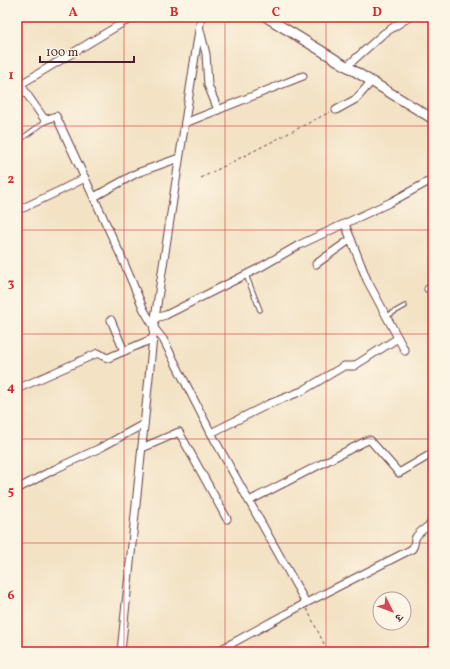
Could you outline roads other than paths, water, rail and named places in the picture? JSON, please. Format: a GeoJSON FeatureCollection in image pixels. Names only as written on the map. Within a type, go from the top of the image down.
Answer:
{"type":"FeatureCollection","features":[{"type":"Feature","properties":{"kind":"street"},"geometry":{"type":"LineString","coordinates":[[20,84],[124,22],[138,17]]}},
{"type":"Feature","properties":{"kind":"street"},"geometry":{"type":"LineString","coordinates":[[121,652],[152,339],[201,17]]}},
{"type":"Feature","properties":{"kind":"street"},"geometry":{"type":"LineString","coordinates":[[266,17],[433,119]]}},
{"type":"Feature","properties":{"kind":"street"},"geometry":{"type":"LineString","coordinates":[[346,67],[383,34],[409,17]]}},
{"type":"Feature","properties":{"kind":"street"},"geometry":{"type":"LineString","coordinates":[[199,26],[206,54],[208,85],[218,110]]}},
{"type":"Feature","properties":{"kind":"street"},"geometry":{"type":"LineString","coordinates":[[17,76],[20,84],[46,121],[56,116],[121,256],[144,310],[154,328],[163,339],[211,433],[305,603]]}},
{"type":"Feature","properties":{"kind":"street"},"geometry":{"type":"LineString","coordinates":[[185,123],[303,76]]}},
{"type":"Feature","properties":{"kind":"street"},"geometry":{"type":"LineString","coordinates":[[336,110],[356,99],[371,82]]}},
{"type":"Feature","properties":{"kind":"street"},"geometry":{"type":"LineString","coordinates":[[94,197],[137,173],[179,158]]}},
{"type":"Feature","properties":{"kind":"street"},"geometry":{"type":"LineString","coordinates":[[23,208],[85,178]]}},
{"type":"Feature","properties":{"kind":"street"},"geometry":{"type":"LineString","coordinates":[[155,318],[166,315],[246,275],[299,246],[391,202],[433,179]]}},
{"type":"Feature","properties":{"kind":"street"},"geometry":{"type":"LineString","coordinates":[[345,224],[368,280],[405,351]]}},
{"type":"Feature","properties":{"kind":"street"},"geometry":{"type":"LineString","coordinates":[[316,264],[351,239]]}},
{"type":"Feature","properties":{"kind":"street"},"geometry":{"type":"LineString","coordinates":[[111,320],[124,351]]}},
{"type":"Feature","properties":{"kind":"street"},"geometry":{"type":"LineString","coordinates":[[211,433],[269,404],[302,391],[344,366],[354,366],[398,338]]}},
{"type":"Feature","properties":{"kind":"street"},"geometry":{"type":"LineString","coordinates":[[17,389],[98,353],[108,358],[152,339]]}},
{"type":"Feature","properties":{"kind":"street"},"geometry":{"type":"LineString","coordinates":[[17,489],[55,469],[98,450],[144,424]]}},
{"type":"Feature","properties":{"kind":"street"},"geometry":{"type":"LineString","coordinates":[[142,448],[179,432],[227,519]]}},
{"type":"Feature","properties":{"kind":"street"},"geometry":{"type":"LineString","coordinates":[[249,501],[368,440],[370,440],[399,473],[433,453]]}},
{"type":"Feature","properties":{"kind":"street"},"geometry":{"type":"LineString","coordinates":[[216,652],[305,603],[412,549],[415,545],[417,535],[433,523]]}},
{"type":"Feature","properties":{"kind":"lane"},"geometry":{"type":"LineString","coordinates":[[17,142],[46,121]]}},
{"type":"Feature","properties":{"kind":"lane"},"geometry":{"type":"LineString","coordinates":[[246,275],[260,310]]}},
{"type":"Feature","properties":{"kind":"lane"},"geometry":{"type":"LineString","coordinates":[[386,317],[405,306]]}}]}
